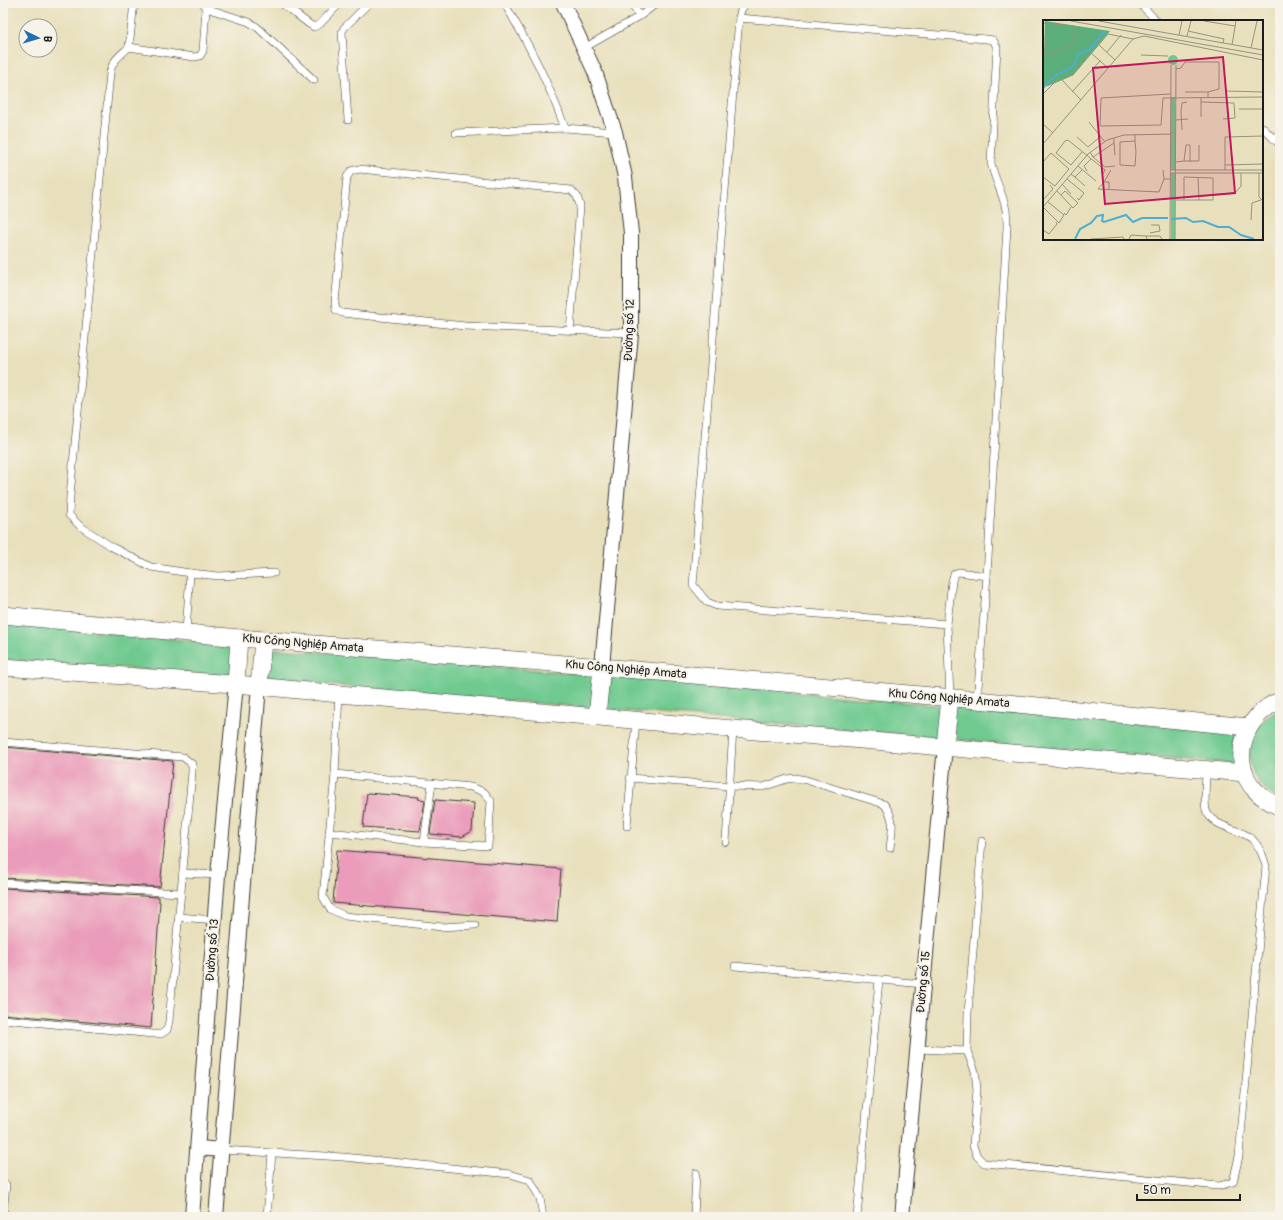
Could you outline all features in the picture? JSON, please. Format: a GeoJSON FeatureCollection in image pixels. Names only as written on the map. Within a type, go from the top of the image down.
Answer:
{"type":"FeatureCollection","features":[{"type":"Feature","properties":{"kind":"street","name":"Đường số 12"},"geometry":{"type":"LineString","coordinates":[[563,3],[595,72],[615,132],[625,178],[631,233],[631,333],[602,667]]}},
{"type":"Feature","properties":{"kind":"street","name":"Khu Công Nghiệp Amata"},"geometry":{"type":"LineString","coordinates":[[3,615],[240,638],[602,667],[977,700],[1248,727]]}},
{"type":"Feature","properties":{"kind":"street"},"geometry":{"type":"LineString","coordinates":[[236,684],[240,638]]}},
{"type":"Feature","properties":{"kind":"street"},"geometry":{"type":"LineString","coordinates":[[216,1217],[263,640]]}},
{"type":"Feature","properties":{"kind":"street"},"geometry":{"type":"LineString","coordinates":[[3,667],[236,684],[1245,773]]}},
{"type":"Feature","properties":{"kind":"street"},"geometry":{"type":"LineString","coordinates":[[596,716],[602,667]]}},
{"type":"Feature","properties":{"kind":"street","name":"Đường số 13"},"geometry":{"type":"LineString","coordinates":[[192,1217],[214,920],[236,684]]}},
{"type":"Feature","properties":{"kind":"street"},"geometry":{"type":"LineString","coordinates":[[945,746],[950,698]]}},
{"type":"Feature","properties":{"kind":"street"},"geometry":{"type":"LineString","coordinates":[[1280,701],[1272,704],[1259,713],[1248,727],[1243,742],[1241,758],[1245,773],[1253,789],[1266,801],[1280,807]]}},
{"type":"Feature","properties":{"kind":"street","name":"Đường số 15"},"geometry":{"type":"LineString","coordinates":[[902,1217],[945,746]]}},
{"type":"Feature","properties":{"kind":"street"},"geometry":{"type":"LineString","coordinates":[[198,1148],[222,1150]]}},
{"type":"Feature","properties":{"kind":"lane"},"geometry":{"type":"LineString","coordinates":[[134,3],[129,47],[113,61],[110,72],[69,514],[80,526],[112,547],[151,567],[190,574],[219,576],[274,573]]}},
{"type":"Feature","properties":{"kind":"lane"},"geometry":{"type":"LineString","coordinates":[[284,5],[314,27],[320,24],[340,3]]}},
{"type":"Feature","properties":{"kind":"lane"},"geometry":{"type":"LineString","coordinates":[[348,120],[342,32],[344,28],[369,3]]}},
{"type":"Feature","properties":{"kind":"lane"},"geometry":{"type":"LineString","coordinates":[[455,3],[467,3]]}},
{"type":"Feature","properties":{"kind":"lane"},"geometry":{"type":"LineString","coordinates":[[504,3],[521,31],[555,100],[565,128]]}},
{"type":"Feature","properties":{"kind":"lane"},"geometry":{"type":"LineString","coordinates":[[630,3],[640,16]]}},
{"type":"Feature","properties":{"kind":"lane"},"geometry":{"type":"LineString","coordinates":[[584,48],[640,16],[657,3]]}},
{"type":"Feature","properties":{"kind":"lane"},"geometry":{"type":"LineString","coordinates":[[746,3],[741,10],[739,18],[693,585],[707,602],[717,606],[947,624]]}},
{"type":"Feature","properties":{"kind":"lane"},"geometry":{"type":"LineString","coordinates":[[1139,3],[1156,20]]}},
{"type":"Feature","properties":{"kind":"lane"},"geometry":{"type":"LineString","coordinates":[[129,47],[194,58],[200,56],[203,51],[204,6],[249,22],[257,27],[314,80]]}},
{"type":"Feature","properties":{"kind":"lane"},"geometry":{"type":"LineString","coordinates":[[739,18],[986,39],[993,40],[997,47],[990,163],[994,178],[1005,202],[1007,227],[987,576],[977,700]]}},
{"type":"Feature","properties":{"kind":"lane"},"geometry":{"type":"LineString","coordinates":[[456,133],[565,128],[615,132]]}},
{"type":"Feature","properties":{"kind":"lane"},"geometry":{"type":"LineString","coordinates":[[1263,128],[1280,145]]}},
{"type":"Feature","properties":{"kind":"lane"},"geometry":{"type":"LineString","coordinates":[[1274,138],[1280,132]]}},
{"type":"Feature","properties":{"kind":"lane"},"geometry":{"type":"LineString","coordinates":[[570,331],[580,206],[577,196],[571,190],[359,169],[351,170],[347,177],[335,303],[336,310],[342,313],[464,326],[570,331],[631,333]]}},
{"type":"Feature","properties":{"kind":"lane"},"geometry":{"type":"LineString","coordinates":[[950,698],[947,624],[954,574],[959,572],[987,576]]}},
{"type":"Feature","properties":{"kind":"lane"},"geometry":{"type":"LineString","coordinates":[[186,632],[190,574]]}},
{"type":"Feature","properties":{"kind":"lane"},"geometry":{"type":"LineString","coordinates":[[339,694],[335,774],[323,897],[330,910],[344,916],[442,927],[475,925]]}},
{"type":"Feature","properties":{"kind":"lane"},"geometry":{"type":"LineString","coordinates":[[627,826],[636,720]]}},
{"type":"Feature","properties":{"kind":"lane"},"geometry":{"type":"LineString","coordinates":[[726,842],[733,729]]}},
{"type":"Feature","properties":{"kind":"lane"},"geometry":{"type":"LineString","coordinates":[[3,742],[183,757],[192,764],[179,917],[167,1030],[160,1034],[153,1034],[3,1019]]}},
{"type":"Feature","properties":{"kind":"lane"},"geometry":{"type":"LineString","coordinates":[[982,841],[968,1013],[967,1051],[975,1071],[977,1089],[973,1146],[977,1156],[984,1162],[1219,1186],[1233,1182],[1239,1156],[1266,866],[1261,851],[1251,838],[1219,824],[1210,818],[1206,810],[1206,770]]}},
{"type":"Feature","properties":{"kind":"lane"},"geometry":{"type":"LineString","coordinates":[[329,832],[424,842],[488,846],[491,801],[484,792],[471,787],[335,774]]}},
{"type":"Feature","properties":{"kind":"lane"},"geometry":{"type":"LineString","coordinates":[[630,778],[730,786],[763,787],[787,779],[795,778],[884,804],[890,812],[893,821],[890,848]]}},
{"type":"Feature","properties":{"kind":"lane"},"geometry":{"type":"LineString","coordinates":[[424,842],[432,783]]}},
{"type":"Feature","properties":{"kind":"lane"},"geometry":{"type":"LineString","coordinates":[[183,873],[218,875]]}},
{"type":"Feature","properties":{"kind":"lane"},"geometry":{"type":"LineString","coordinates":[[3,883],[181,893]]}},
{"type":"Feature","properties":{"kind":"lane"},"geometry":{"type":"LineString","coordinates":[[179,917],[214,920]]}},
{"type":"Feature","properties":{"kind":"lane"},"geometry":{"type":"LineString","coordinates":[[735,966],[923,984]]}},
{"type":"Feature","properties":{"kind":"lane"},"geometry":{"type":"LineString","coordinates":[[857,1217],[879,980]]}},
{"type":"Feature","properties":{"kind":"lane"},"geometry":{"type":"LineString","coordinates":[[917,1049],[967,1051]]}},
{"type":"Feature","properties":{"kind":"lane"},"geometry":{"type":"LineString","coordinates":[[222,1150],[343,1157],[510,1174],[530,1180],[540,1198],[543,1217]]}},
{"type":"Feature","properties":{"kind":"lane"},"geometry":{"type":"LineString","coordinates":[[267,1217],[272,1153]]}},
{"type":"Feature","properties":{"kind":"lane"},"geometry":{"type":"LineString","coordinates":[[694,1217],[696,1173]]}},
{"type":"Feature","properties":{"kind":"lane"},"geometry":{"type":"LineString","coordinates":[[3,1214],[6,1185]]}},
{"type":"Feature","properties":{"kind":"green space"},"geometry":{"type":"Polygon","coordinates":[[[3,623],[234,645],[232,676],[3,659],[3,623]]]}},
{"type":"Feature","properties":{"kind":"green space"},"geometry":{"type":"Polygon","coordinates":[[[267,648],[597,675],[593,708],[264,679],[267,648]]]}},
{"type":"Feature","properties":{"kind":"green space"},"geometry":{"type":"Polygon","coordinates":[[[605,675],[945,706],[941,738],[602,709],[605,675]]]}},
{"type":"Feature","properties":{"kind":"green space"},"geometry":{"type":"Polygon","coordinates":[[[954,706],[1237,732],[1234,743],[1235,764],[950,739],[954,706]]]}},
{"type":"Feature","properties":{"kind":"green space"},"geometry":{"type":"Polygon","coordinates":[[[1280,709],[1280,799],[1268,792],[1255,776],[1251,767],[1250,747],[1252,737],[1262,721],[1280,709]]]}},
{"type":"Feature","properties":{"kind":"building"},"geometry":{"type":"Polygon","coordinates":[[[3,747],[173,761],[160,887],[3,878],[3,747]]]}},
{"type":"Feature","properties":{"kind":"building"},"geometry":{"type":"Polygon","coordinates":[[[367,793],[419,797],[418,799],[425,800],[420,831],[363,827],[367,793]]]}},
{"type":"Feature","properties":{"kind":"building"},"geometry":{"type":"Polygon","coordinates":[[[435,800],[474,803],[472,831],[462,837],[430,834],[435,800]]]}},
{"type":"Feature","properties":{"kind":"building"},"geometry":{"type":"Polygon","coordinates":[[[337,850],[561,869],[557,922],[333,903],[337,850]]]}},
{"type":"Feature","properties":{"kind":"building"},"geometry":{"type":"Polygon","coordinates":[[[3,888],[159,897],[160,902],[151,1028],[3,1014],[3,888]]]}}]}
